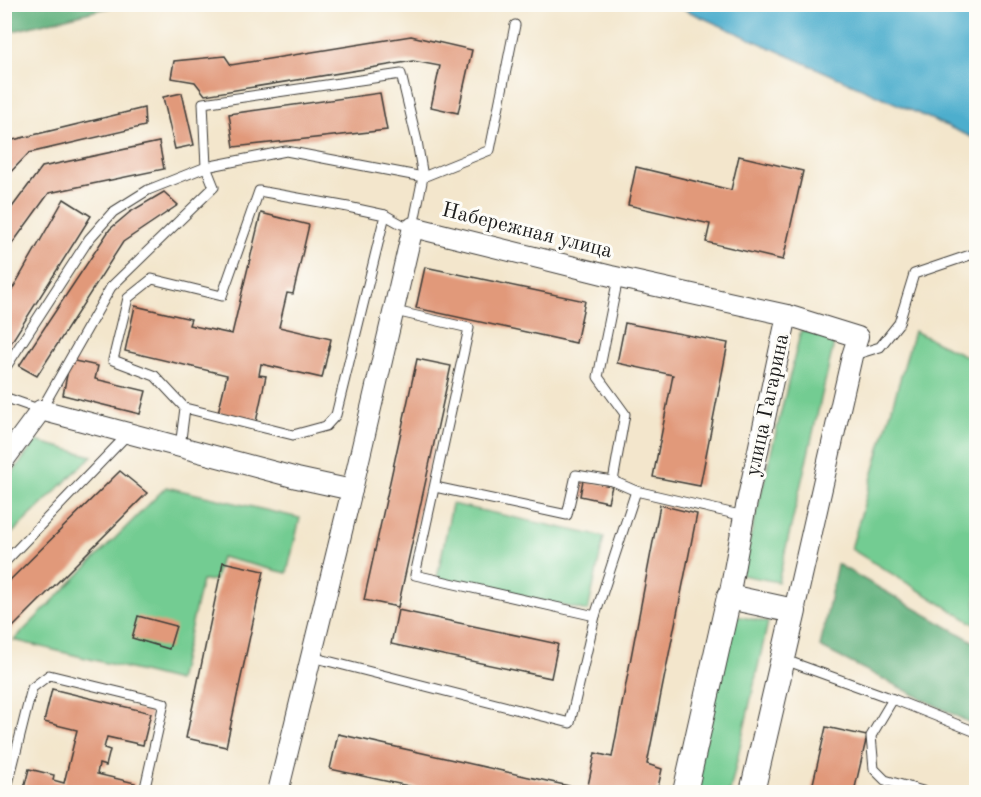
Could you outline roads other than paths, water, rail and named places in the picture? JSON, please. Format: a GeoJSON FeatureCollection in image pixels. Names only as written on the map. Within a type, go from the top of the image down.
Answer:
{"type":"FeatureCollection","features":[{"type":"Feature","properties":{"kind":"street","name":"Набережная улица"},"geometry":{"type":"LineString","coordinates":[[278,792],[395,311],[413,227],[618,278],[787,315]]}},
{"type":"Feature","properties":{"kind":"street","name":"улица Гагарина"},"geometry":{"type":"LineString","coordinates":[[685,792],[729,597],[787,315],[858,337],[752,792]]}},
{"type":"Feature","properties":{"kind":"street"},"geometry":{"type":"LineString","coordinates":[[4,460],[41,410],[297,478],[352,490]]}},
{"type":"Feature","properties":{"kind":"street"},"geometry":{"type":"LineString","coordinates":[[729,597],[794,611]]}},
{"type":"Feature","properties":{"kind":"lane"},"geometry":{"type":"LineString","coordinates":[[4,370],[89,239],[113,212],[148,190],[206,167],[286,151],[423,177],[490,150],[515,24]]}},
{"type":"Feature","properties":{"kind":"lane"},"geometry":{"type":"LineString","coordinates":[[4,397],[41,410],[111,287],[214,187],[206,167],[203,103],[401,74],[423,177],[413,227],[401,224],[385,215],[258,191],[222,296],[152,279],[128,298],[113,360],[155,376],[185,408],[293,435],[326,426],[336,415],[385,215]]}},
{"type":"Feature","properties":{"kind":"lane"},"geometry":{"type":"LineString","coordinates":[[852,356],[880,346],[899,323],[914,274],[976,254]]}},
{"type":"Feature","properties":{"kind":"lane"},"geometry":{"type":"LineString","coordinates":[[613,481],[625,414],[597,377],[618,278]]}},
{"type":"Feature","properties":{"kind":"lane"},"geometry":{"type":"LineString","coordinates":[[395,311],[469,328],[415,575],[595,616]]}},
{"type":"Feature","properties":{"kind":"lane"},"geometry":{"type":"LineString","coordinates":[[180,447],[185,408]]}},
{"type":"Feature","properties":{"kind":"lane"},"geometry":{"type":"LineString","coordinates":[[4,563],[129,432]]}},
{"type":"Feature","properties":{"kind":"lane"},"geometry":{"type":"LineString","coordinates":[[435,487],[567,515],[576,475],[613,481],[636,490],[744,516]]}},
{"type":"Feature","properties":{"kind":"lane"},"geometry":{"type":"LineString","coordinates":[[312,657],[570,723],[595,616],[636,490]]}},
{"type":"Feature","properties":{"kind":"lane"},"geometry":{"type":"LineString","coordinates":[[782,659],[976,732]]}},
{"type":"Feature","properties":{"kind":"lane"},"geometry":{"type":"LineString","coordinates":[[6,792],[32,688],[49,675],[164,703],[144,792]]}},
{"type":"Feature","properties":{"kind":"lane"},"geometry":{"type":"LineString","coordinates":[[893,699],[872,736],[874,768],[885,780],[926,792]]}},
{"type":"Feature","properties":{"kind":"water"},"geometry":{"type":"Polygon","coordinates":[[[674,5],[976,5],[976,139],[969,136],[674,5]]]}}]}
